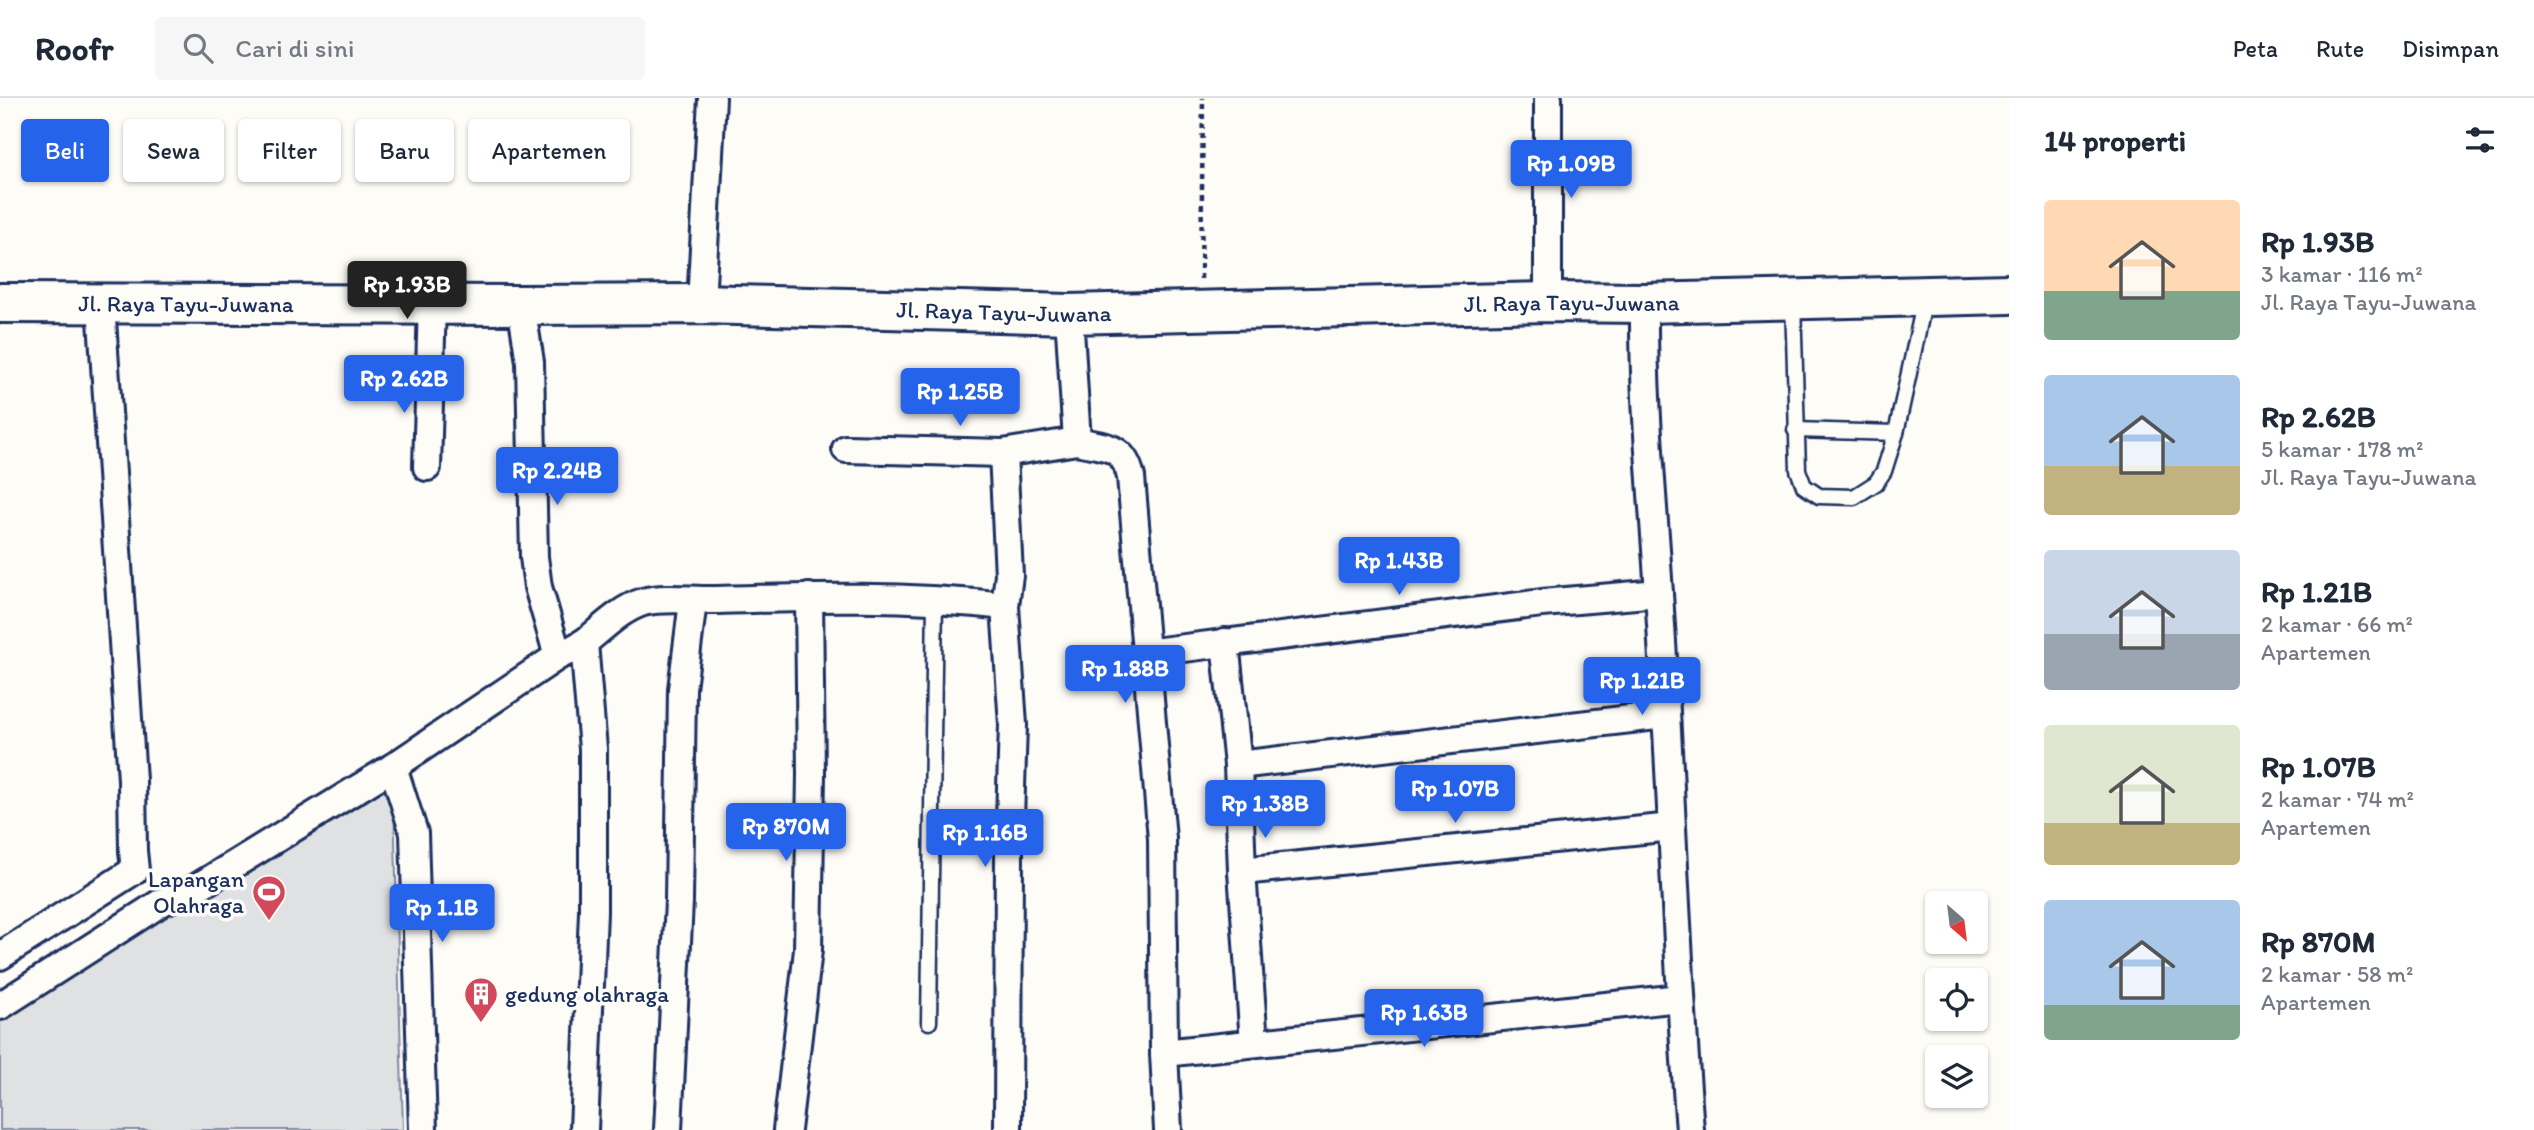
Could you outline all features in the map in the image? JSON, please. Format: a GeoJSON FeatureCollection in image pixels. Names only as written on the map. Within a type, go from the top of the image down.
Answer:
{"type":"FeatureCollection","features":[{"type":"Feature","properties":{"kind":"main road","name":"Jl. Raya Tayu-Juwana"},"geometry":{"type":"LineString","coordinates":[[0,303],[102,304],[431,336],[524,319],[701,304],[1069,314],[2009,293]]}},
{"type":"Feature","properties":{"kind":"street"},"geometry":{"type":"LineString","coordinates":[[701,304],[712,98]]}},
{"type":"Feature","properties":{"kind":"street"},"geometry":{"type":"LineString","coordinates":[[1548,98],[1548,302]]}},
{"type":"Feature","properties":{"kind":"street"},"geometry":{"type":"LineString","coordinates":[[1644,303],[1643,366],[1690,1130]]}},
{"type":"Feature","properties":{"kind":"street"},"geometry":{"type":"LineString","coordinates":[[102,304],[132,780],[133,851],[147,886]]}},
{"type":"Feature","properties":{"kind":"street"},"geometry":{"type":"LineString","coordinates":[[1069,314],[1077,441]]}},
{"type":"Feature","properties":{"kind":"street"},"geometry":{"type":"LineString","coordinates":[[524,319],[530,362],[534,557],[538,587],[558,656]]}},
{"type":"Feature","properties":{"kind":"street"},"geometry":{"type":"LineString","coordinates":[[427,467],[431,336]]}},
{"type":"Feature","properties":{"kind":"street"},"geometry":{"type":"LineString","coordinates":[[846,449],[1003,453],[1077,441],[1114,449],[1127,463],[1131,477],[1162,839],[1164,1053],[1168,1130]]}},
{"type":"Feature","properties":{"kind":"street"},"geometry":{"type":"LineString","coordinates":[[1003,453],[1009,575],[1005,606],[1013,725],[1009,864],[1008,1130]]}},
{"type":"Feature","properties":{"kind":"street"},"geometry":{"type":"LineString","coordinates":[[1145,653],[1542,603],[1659,593]]}},
{"type":"Feature","properties":{"kind":"street"},"geometry":{"type":"LineString","coordinates":[[0,956],[147,886],[196,888],[393,767],[558,656],[584,643],[610,620],[642,603],[666,600],[809,597],[935,599],[1005,606]]}},
{"type":"Feature","properties":{"kind":"street"},"geometry":{"type":"LineString","coordinates":[[787,1130],[808,950],[811,774],[809,597]]}},
{"type":"Feature","properties":{"kind":"street"},"geometry":{"type":"LineString","coordinates":[[668,1130],[672,1092],[679,901],[682,689],[693,601]]}},
{"type":"Feature","properties":{"kind":"street"},"geometry":{"type":"LineString","coordinates":[[1225,642],[1238,765],[1254,1043]]}},
{"type":"Feature","properties":{"kind":"street"},"geometry":{"type":"LineString","coordinates":[[584,643],[593,749],[593,871],[584,1130]]}},
{"type":"Feature","properties":{"kind":"street"},"geometry":{"type":"LineString","coordinates":[[1238,765],[1665,715]]}},
{"type":"Feature","properties":{"kind":"street"},"geometry":{"type":"LineString","coordinates":[[393,767],[414,833],[423,1130]]}},
{"type":"Feature","properties":{"kind":"street"},"geometry":{"type":"LineString","coordinates":[[1242,871],[1672,827]]}},
{"type":"Feature","properties":{"kind":"street"},"geometry":{"type":"LineString","coordinates":[[0,1006],[147,886]]}},
{"type":"Feature","properties":{"kind":"street"},"geometry":{"type":"LineString","coordinates":[[1164,1053],[1680,998]]}},
{"type":"Feature","properties":{"kind":"lane"},"geometry":{"type":"LineString","coordinates":[[1793,299],[1798,470],[1804,486],[1819,496],[1854,497],[1875,483],[1884,471],[1896,433],[1926,295]]}},
{"type":"Feature","properties":{"kind":"lane"},"geometry":{"type":"LineString","coordinates":[[1795,430],[1896,433]]}},
{"type":"Feature","properties":{"kind":"lane"},"geometry":{"type":"LineString","coordinates":[[929,1022],[935,599]]}},
{"type":"Feature","properties":{"kind":"path"},"geometry":{"type":"LineString","coordinates":[[1200,311],[1203,98]]}},
{"type":"Feature","properties":{"kind":"shaded area","name":"Lapangan Olahraga"},"geometry":{"type":"Polygon","coordinates":[[[393,767],[403,1130],[0,1130],[0,1009],[393,767]]]}},
{"type":"Feature","properties":{"kind":"place","name":"Lapangan Olahraga"},"geometry":{"type":"Point","coordinates":[269,922]}},
{"type":"Feature","properties":{"kind":"place","name":"gedung olahraga"},"geometry":{"type":"Point","coordinates":[481,1024]}}]}
